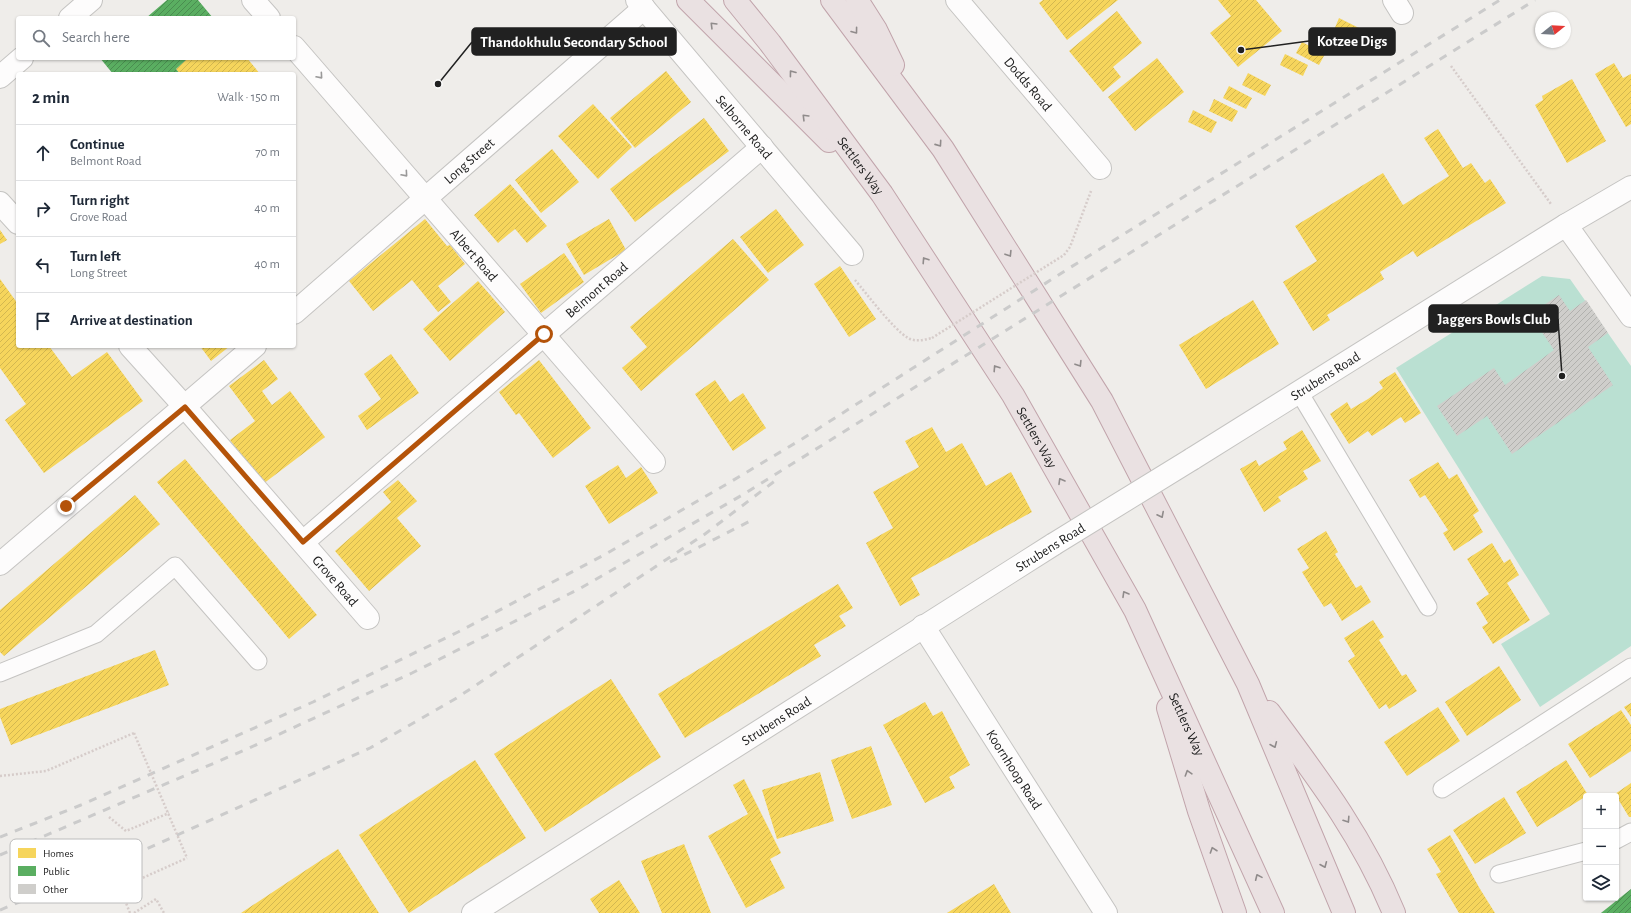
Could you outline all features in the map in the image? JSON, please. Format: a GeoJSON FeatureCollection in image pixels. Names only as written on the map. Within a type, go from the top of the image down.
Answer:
{"type":"FeatureCollection","features":[{"type":"Feature","properties":{"kind":"highway"},"geometry":{"type":"LineString","coordinates":[[688,0],[882,194]]}},
{"type":"Feature","properties":{"kind":"highway","name":"Settlers Way"},"geometry":{"type":"LineString","coordinates":[[735,0],[770,43],[882,194],[1013,395],[1144,628],[1273,913]]}},
{"type":"Feature","properties":{"kind":"highway"},"geometry":{"type":"LineString","coordinates":[[832,0],[943,149],[1102,401],[1248,684],[1344,913]]}},
{"type":"Feature","properties":{"kind":"highway"},"geometry":{"type":"LineString","coordinates":[[858,0],[876,30],[916,112]]}},
{"type":"Feature","properties":{"kind":"highway"},"geometry":{"type":"LineString","coordinates":[[1144,628],[1199,811],[1235,913]]}},
{"type":"Feature","properties":{"kind":"highway"},"geometry":{"type":"LineString","coordinates":[[1248,684],[1325,787],[1359,840],[1394,913]]}},
{"type":"Feature","properties":{"kind":"street"},"geometry":{"type":"LineString","coordinates":[[72,16],[91,0]]}},
{"type":"Feature","properties":{"kind":"street"},"geometry":{"type":"LineString","coordinates":[[253,0],[267,16]]}},
{"type":"Feature","properties":{"kind":"street","name":"Dodds Road"},"geometry":{"type":"LineString","coordinates":[[957,0],[1100,168]]}},
{"type":"Feature","properties":{"kind":"street","name":"Selborne Road"},"geometry":{"type":"LineString","coordinates":[[641,4],[852,254]]}},
{"type":"Feature","properties":{"kind":"street","name":"Long Street"},"geometry":{"type":"LineString","coordinates":[[296,311],[426,199],[641,4]]}},
{"type":"Feature","properties":{"kind":"street","name":"Albert Road"},"geometry":{"type":"LineString","coordinates":[[296,49],[654,462]]}},
{"type":"Feature","properties":{"kind":"street"},"geometry":{"type":"LineString","coordinates":[[0,77],[20,60]]}},
{"type":"Feature","properties":{"kind":"street","name":"Belmont Road"},"geometry":{"type":"LineString","coordinates":[[303,542],[762,147]]}},
{"type":"Feature","properties":{"kind":"street","name":"Strubens Road"},"geometry":{"type":"LineString","coordinates":[[473,913],[1049,547],[1566,225],[1631,187]]}},
{"type":"Feature","properties":{"kind":"street"},"geometry":{"type":"LineString","coordinates":[[0,203],[16,221]]}},
{"type":"Feature","properties":{"kind":"street"},"geometry":{"type":"LineString","coordinates":[[1566,225],[1631,316]]}},
{"type":"Feature","properties":{"kind":"street","name":"Grove Road"},"geometry":{"type":"LineString","coordinates":[[132,348],[368,618]]}},
{"type":"Feature","properties":{"kind":"street"},"geometry":{"type":"LineString","coordinates":[[0,564],[66,506],[185,407],[253,348]]}},
{"type":"Feature","properties":{"kind":"street","name":"Koornhoop Road"},"geometry":{"type":"LineString","coordinates":[[923,626],[1106,913]]}},
{"type":"Feature","properties":{"kind":"lane"},"geometry":{"type":"LineString","coordinates":[[1299,392],[1428,607]]}},
{"type":"Feature","properties":{"kind":"lane"},"geometry":{"type":"LineString","coordinates":[[0,673],[96,634],[175,566],[258,661]]}},
{"type":"Feature","properties":{"kind":"lane"},"geometry":{"type":"LineString","coordinates":[[1442,790],[1631,667]]}},
{"type":"Feature","properties":{"kind":"lane"},"geometry":{"type":"LineString","coordinates":[[1619,838],[1631,832]]}},
{"type":"Feature","properties":{"kind":"lane"},"geometry":{"type":"LineString","coordinates":[[1499,874],[1583,852]]}},
{"type":"Feature","properties":{"kind":"path"},"geometry":{"type":"LineString","coordinates":[[1451,66],[1566,225]]}},
{"type":"Feature","properties":{"kind":"path"},"geometry":{"type":"LineString","coordinates":[[852,254],[845,269],[886,317],[908,338],[920,341],[932,338],[1064,255],[1070,247],[1100,168]]}},
{"type":"Feature","properties":{"kind":"path"},"geometry":{"type":"LineString","coordinates":[[0,776],[46,771],[134,733],[187,858],[142,878]]}},
{"type":"Feature","properties":{"kind":"path"},"geometry":{"type":"LineString","coordinates":[[109,816],[126,831],[169,813]]}},
{"type":"Feature","properties":{"kind":"path"},"geometry":{"type":"LineString","coordinates":[[134,913],[156,899],[164,913]]}},
{"type":"Feature","properties":{"kind":"path"},"geometry":{"type":"LineString","coordinates":[[126,903],[130,913]]}},
{"type":"Feature","properties":{"kind":"green space"},"geometry":{"type":"Polygon","coordinates":[[[1542,276],[1570,279],[1631,366],[1631,646],[1540,707],[1501,644],[1550,614],[1396,368],[1542,276]]]}},
{"type":"Feature","properties":{"kind":"building: Homes"},"geometry":{"type":"Polygon","coordinates":[[[1043,0],[1118,0],[1067,40],[1039,3],[1043,0]]]}},
{"type":"Feature","properties":{"kind":"building: Homes"},"geometry":{"type":"Polygon","coordinates":[[[1218,0],[1256,0],[1282,31],[1238,67],[1210,33],[1231,16],[1218,0]]]}},
{"type":"Feature","properties":{"kind":"building: Homes"},"geometry":{"type":"Polygon","coordinates":[[[1117,11],[1142,43],[1113,67],[1121,77],[1103,92],[1069,51],[1117,11]]]}},
{"type":"Feature","properties":{"kind":"building: Homes"},"geometry":{"type":"Polygon","coordinates":[[[1339,18],[1363,30],[1357,41],[1334,30],[1339,18]]]}},
{"type":"Feature","properties":{"kind":"building: Homes"},"geometry":{"type":"Polygon","coordinates":[[[1321,32],[1344,44],[1339,55],[1315,43],[1321,32]]]}},
{"type":"Feature","properties":{"kind":"building: Homes"},"geometry":{"type":"Polygon","coordinates":[[[1302,42],[1325,54],[1319,65],[1296,53],[1302,42]]]}},
{"type":"Feature","properties":{"kind":"building: Homes"},"geometry":{"type":"Polygon","coordinates":[[[1285,54],[1308,65],[1303,76],[1280,65],[1285,54]]]}},
{"type":"Feature","properties":{"kind":"building: Homes"},"geometry":{"type":"Polygon","coordinates":[[[1157,58],[1184,92],[1135,131],[1108,97],[1157,58]]]}},
{"type":"Feature","properties":{"kind":"building: Homes"},"geometry":{"type":"Polygon","coordinates":[[[186,60],[249,60],[258,72],[178,72],[176,69],[186,60]]]}},
{"type":"Feature","properties":{"kind":"building: Homes"},"geometry":{"type":"Polygon","coordinates":[[[1614,63],[1623,78],[1631,74],[1631,124],[1626,127],[1595,74],[1614,63]]]}},
{"type":"Feature","properties":{"kind":"building: Homes"},"geometry":{"type":"Polygon","coordinates":[[[666,71],[691,102],[635,148],[610,118],[666,71]]]}},
{"type":"Feature","properties":{"kind":"building: Homes"},"geometry":{"type":"Polygon","coordinates":[[[1248,73],[1271,85],[1265,96],[1242,85],[1248,73]]]}},
{"type":"Feature","properties":{"kind":"building: Homes"},"geometry":{"type":"Polygon","coordinates":[[[1572,79],[1606,141],[1567,163],[1535,105],[1543,100],[1542,96],[1572,79]]]}},
{"type":"Feature","properties":{"kind":"building: Homes"},"geometry":{"type":"Polygon","coordinates":[[[1229,86],[1252,98],[1246,109],[1223,98],[1229,86]]]}},
{"type":"Feature","properties":{"kind":"building: Homes"},"geometry":{"type":"Polygon","coordinates":[[[1214,99],[1238,111],[1232,122],[1209,111],[1214,99]]]}},
{"type":"Feature","properties":{"kind":"building: Homes"},"geometry":{"type":"Polygon","coordinates":[[[593,104],[632,147],[598,179],[558,136],[593,104]]]}},
{"type":"Feature","properties":{"kind":"building: Homes"},"geometry":{"type":"Polygon","coordinates":[[[1193,110],[1217,122],[1211,133],[1188,122],[1193,110]]]}},
{"type":"Feature","properties":{"kind":"building: Homes"},"geometry":{"type":"Polygon","coordinates":[[[704,118],[729,151],[635,222],[610,189],[704,118]]]}},
{"type":"Feature","properties":{"kind":"building: Homes"},"geometry":{"type":"Polygon","coordinates":[[[1438,129],[1463,168],[1471,163],[1485,183],[1490,179],[1506,203],[1417,257],[1413,251],[1380,272],[1384,279],[1327,315],[1330,320],[1313,331],[1283,282],[1317,261],[1295,226],[1383,173],[1403,205],[1449,176],[1424,138],[1438,129]]]}},
{"type":"Feature","properties":{"kind":"building: Homes"},"geometry":{"type":"Polygon","coordinates":[[[552,149],[579,182],[541,213],[515,180],[552,149]]]}},
{"type":"Feature","properties":{"kind":"building: Homes"},"geometry":{"type":"Polygon","coordinates":[[[510,184],[547,226],[527,243],[515,229],[498,243],[474,215],[510,184]]]}},
{"type":"Feature","properties":{"kind":"building: Homes"},"geometry":{"type":"Polygon","coordinates":[[[776,209],[804,245],[768,273],[740,237],[776,209]]]}},
{"type":"Feature","properties":{"kind":"building: Homes"},"geometry":{"type":"Polygon","coordinates":[[[425,219],[447,246],[450,245],[465,264],[438,286],[451,302],[438,312],[412,280],[373,311],[349,281],[425,219]]]}},
{"type":"Feature","properties":{"kind":"building: Homes"},"geometry":{"type":"Polygon","coordinates":[[[609,219],[626,250],[584,275],[566,244],[609,219]]]}},
{"type":"Feature","properties":{"kind":"building: Homes"},"geometry":{"type":"Polygon","coordinates":[[[0,230],[7,240],[0,244],[0,230]]]}},
{"type":"Feature","properties":{"kind":"building: Homes"},"geometry":{"type":"Polygon","coordinates":[[[733,239],[769,280],[641,391],[622,368],[647,347],[630,327],[733,239]]]}},
{"type":"Feature","properties":{"kind":"building: Homes"},"geometry":{"type":"Polygon","coordinates":[[[564,253],[584,282],[541,313],[520,284],[564,253]]]}},
{"type":"Feature","properties":{"kind":"building: Homes"},"geometry":{"type":"Polygon","coordinates":[[[840,266],[876,319],[849,337],[814,284],[840,266]]]}},
{"type":"Feature","properties":{"kind":"building: Homes"},"geometry":{"type":"Polygon","coordinates":[[[0,279],[16,301],[16,348],[50,348],[72,377],[107,352],[143,401],[44,473],[5,420],[26,404],[0,368],[0,279]]]}},
{"type":"Feature","properties":{"kind":"building: Homes"},"geometry":{"type":"Polygon","coordinates":[[[478,281],[505,312],[450,361],[423,329],[478,281]]]}},
{"type":"Feature","properties":{"kind":"building: Homes"},"geometry":{"type":"Polygon","coordinates":[[[1253,300],[1279,344],[1206,389],[1179,345],[1253,300]]]}},
{"type":"Feature","properties":{"kind":"building: Homes"},"geometry":{"type":"Polygon","coordinates":[[[201,348],[227,348],[211,361],[201,348]]]}},
{"type":"Feature","properties":{"kind":"building: Homes"},"geometry":{"type":"Polygon","coordinates":[[[391,354],[419,393],[367,430],[358,416],[381,399],[364,374],[391,354]]]}},
{"type":"Feature","properties":{"kind":"building: Homes"},"geometry":{"type":"Polygon","coordinates":[[[264,360],[278,379],[262,391],[272,405],[290,391],[325,437],[263,484],[230,440],[255,421],[229,386],[264,360]]]}},
{"type":"Feature","properties":{"kind":"building: Homes"},"geometry":{"type":"Polygon","coordinates":[[[539,360],[591,428],[553,458],[519,413],[516,415],[499,392],[539,360]]]}},
{"type":"Feature","properties":{"kind":"building: Homes"},"geometry":{"type":"Polygon","coordinates":[[[1395,372],[1421,413],[1405,423],[1401,417],[1372,436],[1368,431],[1349,444],[1330,414],[1347,402],[1351,409],[1368,399],[1383,388],[1379,382],[1395,372]]]}},
{"type":"Feature","properties":{"kind":"building: Homes"},"geometry":{"type":"Polygon","coordinates":[[[715,380],[730,402],[743,393],[766,428],[733,451],[695,394],[715,380]]]}},
{"type":"Feature","properties":{"kind":"building: Homes"},"geometry":{"type":"Polygon","coordinates":[[[932,427],[946,452],[962,443],[986,486],[1011,472],[1032,512],[911,578],[920,595],[900,606],[866,543],[893,528],[873,492],[919,467],[905,441],[932,427]]]}},
{"type":"Feature","properties":{"kind":"building: Homes"},"geometry":{"type":"Polygon","coordinates":[[[1302,430],[1321,461],[1303,471],[1308,479],[1278,497],[1281,501],[1264,512],[1240,469],[1256,460],[1259,466],[1287,449],[1283,442],[1302,430]]]}},
{"type":"Feature","properties":{"kind":"building: Homes"},"geometry":{"type":"Polygon","coordinates":[[[185,459],[317,615],[289,639],[157,482],[185,459]]]}},
{"type":"Feature","properties":{"kind":"building: Homes"},"geometry":{"type":"Polygon","coordinates":[[[1438,462],[1449,479],[1457,474],[1479,511],[1473,515],[1483,532],[1454,551],[1443,533],[1448,530],[1425,495],[1420,498],[1409,480],[1438,462]]]}},
{"type":"Feature","properties":{"kind":"building: Homes"},"geometry":{"type":"Polygon","coordinates":[[[618,465],[626,478],[641,467],[658,493],[609,524],[585,486],[618,465]]]}},
{"type":"Feature","properties":{"kind":"building: Homes"},"geometry":{"type":"Polygon","coordinates":[[[398,480],[417,501],[397,518],[421,546],[369,591],[335,551],[391,502],[383,492],[398,480]]]}},
{"type":"Feature","properties":{"kind":"building: Homes"},"geometry":{"type":"Polygon","coordinates":[[[135,495],[160,524],[4,656],[0,652],[0,610],[135,495]]]}},
{"type":"Feature","properties":{"kind":"building: Homes"},"geometry":{"type":"Polygon","coordinates":[[[1326,531],[1338,552],[1335,554],[1356,588],[1361,585],[1371,602],[1342,621],[1331,603],[1324,607],[1313,590],[1302,572],[1309,568],[1297,549],[1326,531]]]}},
{"type":"Feature","properties":{"kind":"building: Homes"},"geometry":{"type":"Polygon","coordinates":[[[1492,543],[1504,563],[1510,559],[1519,575],[1507,583],[1530,620],[1493,644],[1482,627],[1488,623],[1476,603],[1489,594],[1467,559],[1492,543]]]}},
{"type":"Feature","properties":{"kind":"building: Homes"},"geometry":{"type":"Polygon","coordinates":[[[838,584],[853,608],[839,616],[846,626],[814,645],[821,656],[685,738],[658,694],[838,584]]]}},
{"type":"Feature","properties":{"kind":"building: Homes"},"geometry":{"type":"Polygon","coordinates":[[[1373,620],[1384,637],[1379,640],[1402,676],[1406,674],[1417,691],[1389,709],[1386,704],[1379,709],[1348,661],[1355,656],[1344,638],[1373,620]]]}},
{"type":"Feature","properties":{"kind":"building: Homes"},"geometry":{"type":"Polygon","coordinates":[[[155,650],[169,685],[11,745],[0,717],[0,709],[155,650]]]}},
{"type":"Feature","properties":{"kind":"building: Homes"},"geometry":{"type":"Polygon","coordinates":[[[1499,666],[1521,700],[1467,736],[1445,702],[1499,666]]]}},
{"type":"Feature","properties":{"kind":"building: Homes"},"geometry":{"type":"Polygon","coordinates":[[[611,679],[661,757],[545,832],[494,754],[611,679]]]}},
{"type":"Feature","properties":{"kind":"building: Homes"},"geometry":{"type":"Polygon","coordinates":[[[925,702],[933,716],[942,711],[970,765],[949,777],[955,788],[925,803],[883,725],[925,702]]]}},
{"type":"Feature","properties":{"kind":"building: Homes"},"geometry":{"type":"Polygon","coordinates":[[[1631,703],[1631,717],[1624,707],[1631,703]]]}},
{"type":"Feature","properties":{"kind":"building: Homes"},"geometry":{"type":"Polygon","coordinates":[[[1438,707],[1460,741],[1407,776],[1384,742],[1438,707]]]}},
{"type":"Feature","properties":{"kind":"building: Homes"},"geometry":{"type":"Polygon","coordinates":[[[1621,710],[1631,725],[1631,751],[1590,778],[1568,744],[1621,710]]]}},
{"type":"Feature","properties":{"kind":"building: Homes"},"geometry":{"type":"Polygon","coordinates":[[[871,746],[892,805],[852,819],[831,760],[871,746]]]}},
{"type":"Feature","properties":{"kind":"building: Homes"},"geometry":{"type":"Polygon","coordinates":[[[475,760],[526,838],[409,913],[359,835],[475,760]]]}},
{"type":"Feature","properties":{"kind":"building: Homes"},"geometry":{"type":"Polygon","coordinates":[[[1566,760],[1587,793],[1583,793],[1583,798],[1537,827],[1516,792],[1566,760]]]}},
{"type":"Feature","properties":{"kind":"building: Homes"},"geometry":{"type":"Polygon","coordinates":[[[820,772],[834,821],[777,839],[762,790],[820,772]]]}},
{"type":"Feature","properties":{"kind":"building: Homes"},"geometry":{"type":"Polygon","coordinates":[[[744,779],[781,853],[770,859],[785,888],[746,908],[708,836],[748,814],[733,785],[744,779]]]}},
{"type":"Feature","properties":{"kind":"building: Homes"},"geometry":{"type":"Polygon","coordinates":[[[1631,783],[1631,817],[1629,817],[1619,801],[1619,793],[1616,793],[1631,783]]]}},
{"type":"Feature","properties":{"kind":"building: Homes"},"geometry":{"type":"Polygon","coordinates":[[[1504,797],[1526,833],[1475,864],[1453,830],[1504,797]]]}},
{"type":"Feature","properties":{"kind":"building: Homes"},"geometry":{"type":"Polygon","coordinates":[[[1450,835],[1495,913],[1459,913],[1436,874],[1441,872],[1427,849],[1450,835]]]}},
{"type":"Feature","properties":{"kind":"building: Homes"},"geometry":{"type":"Polygon","coordinates":[[[684,844],[711,913],[662,913],[641,861],[684,844]]]}},
{"type":"Feature","properties":{"kind":"building: Homes"},"geometry":{"type":"Polygon","coordinates":[[[338,849],[379,913],[241,913],[297,876],[338,849]]]}},
{"type":"Feature","properties":{"kind":"building: Homes"},"geometry":{"type":"Polygon","coordinates":[[[619,880],[640,913],[599,913],[590,899],[619,880]]]}},
{"type":"Feature","properties":{"kind":"building: Homes"},"geometry":{"type":"Polygon","coordinates":[[[994,884],[1011,913],[947,913],[994,884]]]}},
{"type":"Feature","properties":{"kind":"building: Public"},"geometry":{"type":"Polygon","coordinates":[[[167,0],[198,0],[211,16],[148,16],[167,0]]]}},
{"type":"Feature","properties":{"kind":"building: Public"},"geometry":{"type":"Polygon","coordinates":[[[102,60],[186,60],[176,69],[178,72],[111,72],[102,60]]]}},
{"type":"Feature","properties":{"kind":"building: Public"},"geometry":{"type":"Polygon","coordinates":[[[1631,889],[1631,913],[1601,913],[1616,901],[1619,901],[1619,899],[1631,889]]]}},
{"type":"Feature","properties":{"kind":"building: Other"},"geometry":{"type":"Polygon","coordinates":[[[1559,295],[1570,311],[1586,300],[1608,333],[1588,347],[1613,385],[1512,454],[1487,416],[1457,436],[1437,406],[1494,368],[1505,385],[1554,350],[1533,319],[1544,312],[1541,307],[1559,295]]]}},
{"type":"Feature","properties":{"kind":"railway"},"geometry":{"type":"LineString","coordinates":[[0,837],[81,805],[313,702],[458,632],[604,555],[802,439],[1071,267],[1500,0]]}},
{"type":"Feature","properties":{"kind":"railway"},"geometry":{"type":"LineString","coordinates":[[37,839],[247,749],[412,673],[579,589],[744,494],[1535,0]]}},
{"type":"Feature","properties":{"kind":"railway"},"geometry":{"type":"LineString","coordinates":[[142,851],[370,748],[455,699],[705,534],[780,477]]}},
{"type":"Feature","properties":{"kind":"railway"},"geometry":{"type":"LineString","coordinates":[[670,562],[754,519]]}},
{"type":"Feature","properties":{"kind":"railway"},"geometry":{"type":"LineString","coordinates":[[0,855],[10,851]]}},
{"type":"Feature","properties":{"kind":"railway"},"geometry":{"type":"LineString","coordinates":[[0,910],[17,903]]}},
{"type":"Feature","properties":{"kind":"place","name":"Kotzee Digs"},"geometry":{"type":"Point","coordinates":[1241,50]}},
{"type":"Feature","properties":{"kind":"place","name":"Thandokhulu Secondary School"},"geometry":{"type":"Point","coordinates":[438,84]}},
{"type":"Feature","properties":{"kind":"place","name":"Jaggers Bowls Club"},"geometry":{"type":"Point","coordinates":[1562,376]}},
{"type":"Feature","properties":{"kind":"route"},"geometry":{"type":"LineString","coordinates":[[66,506],[185,407],[303,542],[544,334]]}}]}
